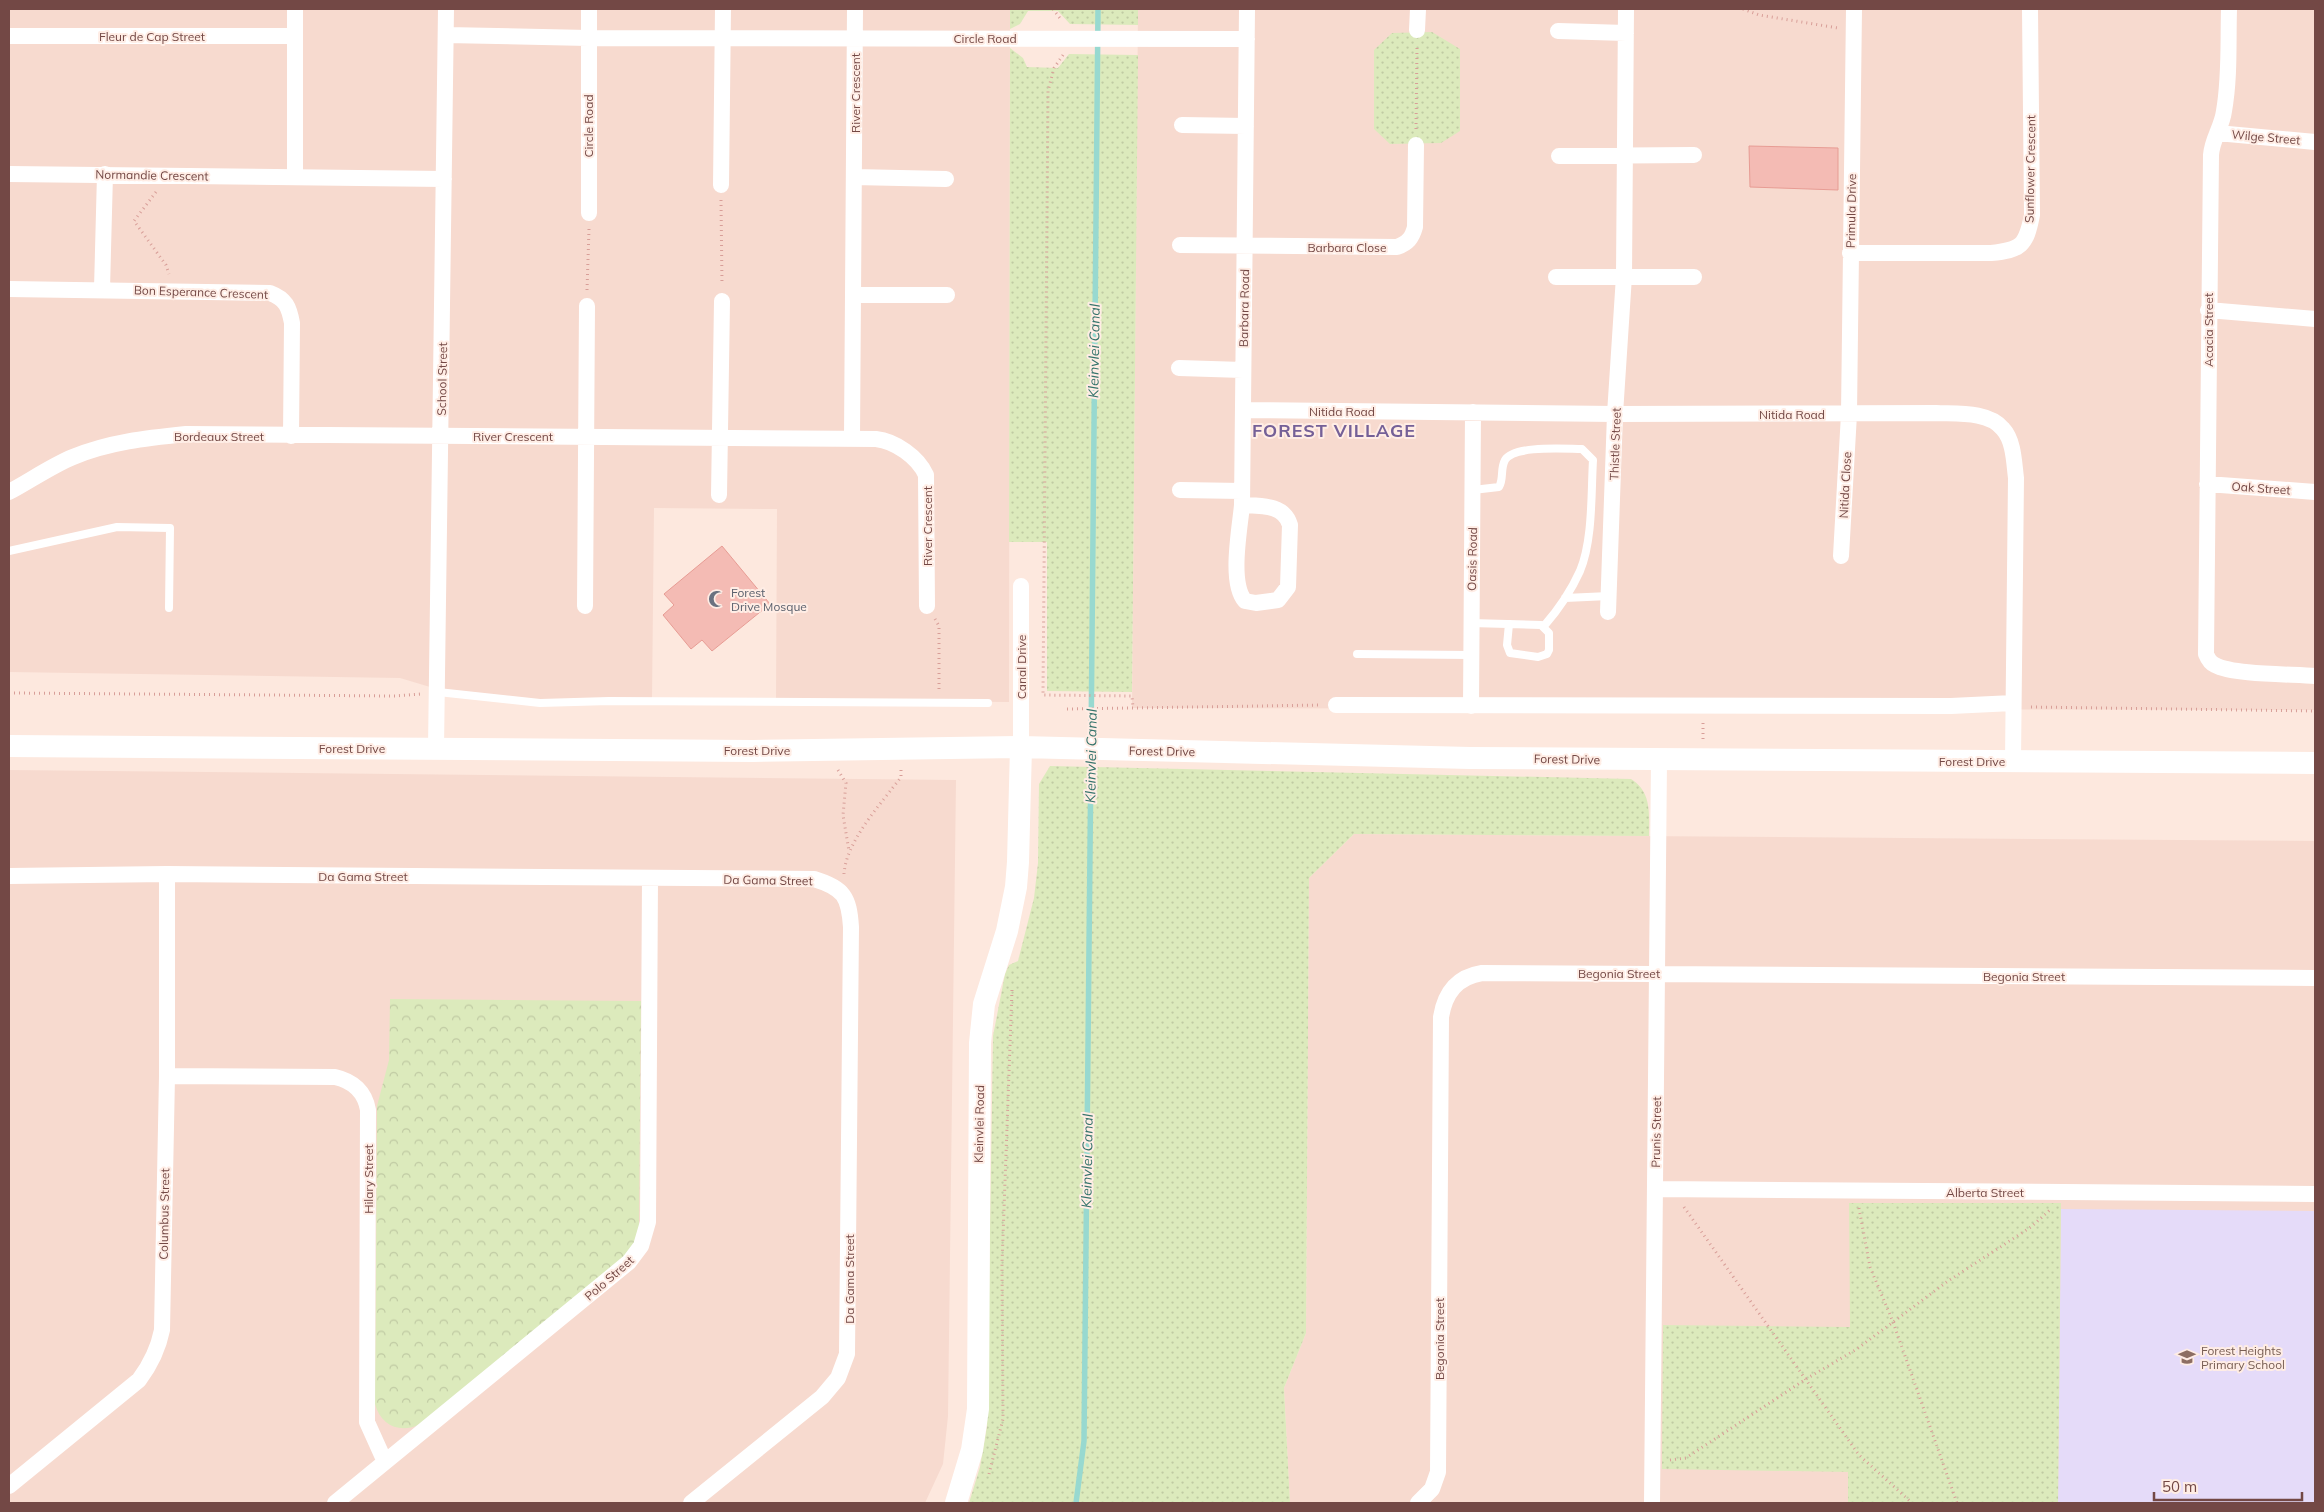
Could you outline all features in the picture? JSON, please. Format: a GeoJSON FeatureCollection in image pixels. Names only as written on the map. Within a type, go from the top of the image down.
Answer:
{"type":"FeatureCollection","features":[{"type":"Feature","properties":{"kind":"street"},"geometry":{"type":"LineString","coordinates":[[295,176],[296,9]]}},
{"type":"Feature","properties":{"kind":"street","name":"School Street"},"geometry":{"type":"LineString","coordinates":[[436,749],[446,9]]}},
{"type":"Feature","properties":{"kind":"street","name":"Circle Road"},"geometry":{"type":"LineString","coordinates":[[589,9],[589,213]]}},
{"type":"Feature","properties":{"kind":"street"},"geometry":{"type":"LineString","coordinates":[[721,185],[723,9]]}},
{"type":"Feature","properties":{"kind":"street","name":"River Crescent"},"geometry":{"type":"LineString","coordinates":[[852,438],[856,9]]}},
{"type":"Feature","properties":{"kind":"street","name":"Barbara Road"},"geometry":{"type":"LineString","coordinates":[[1180,490],[1242,498],[1274,508],[1288,518],[1290,525],[1288,587],[1278,600],[1269,603],[1245,601],[1239,592],[1237,580],[1242,498],[1247,9]]}},
{"type":"Feature","properties":{"kind":"street"},"geometry":{"type":"LineString","coordinates":[[1417,30],[1418,9]]}},
{"type":"Feature","properties":{"kind":"street","name":"Thistle Street"},"geometry":{"type":"LineString","coordinates":[[1609,604],[1615,414],[1624,276],[1626,9]]}},
{"type":"Feature","properties":{"kind":"street","name":"Primula Drive"},"geometry":{"type":"LineString","coordinates":[[1850,414],[1850,253],[1854,9]]}},
{"type":"Feature","properties":{"kind":"street","name":"Sunflower Crescent"},"geometry":{"type":"LineString","coordinates":[[1850,253],[1991,253],[2011,251],[2020,245],[2028,232],[2032,215],[2030,9]]}},
{"type":"Feature","properties":{"kind":"street","name":"Acacia Street"},"geometry":{"type":"LineString","coordinates":[[2229,9],[2228,87],[2221,125],[2212,144],[2211,155],[2206,654],[2209,661],[2216,666],[2244,672],[2315,676]]}},
{"type":"Feature","properties":{"kind":"street"},"geometry":{"type":"LineString","coordinates":[[1558,32],[1626,33]]}},
{"type":"Feature","properties":{"kind":"street","name":"Circle Road"},"geometry":{"type":"LineString","coordinates":[[446,35],[588,38],[1247,38]]}},
{"type":"Feature","properties":{"kind":"street","name":"Fleur de Cap Street"},"geometry":{"type":"LineString","coordinates":[[9,36],[295,36]]}},
{"type":"Feature","properties":{"kind":"street"},"geometry":{"type":"LineString","coordinates":[[1182,125],[1246,126]]}},
{"type":"Feature","properties":{"kind":"street","name":"Wilge Street"},"geometry":{"type":"LineString","coordinates":[[2217,133],[2315,142]]}},
{"type":"Feature","properties":{"kind":"street","name":"Barbara Close"},"geometry":{"type":"LineString","coordinates":[[1244,246],[1397,247],[1406,244],[1413,236],[1415,227],[1416,145]]}},
{"type":"Feature","properties":{"kind":"street"},"geometry":{"type":"LineString","coordinates":[[1559,156],[1694,155]]}},
{"type":"Feature","properties":{"kind":"street","name":"Normandie Crescent"},"geometry":{"type":"LineString","coordinates":[[9,174],[444,179]]}},
{"type":"Feature","properties":{"kind":"street"},"geometry":{"type":"LineString","coordinates":[[102,289],[105,174]]}},
{"type":"Feature","properties":{"kind":"street"},"geometry":{"type":"LineString","coordinates":[[854,176],[946,179]]}},
{"type":"Feature","properties":{"kind":"street"},"geometry":{"type":"LineString","coordinates":[[1180,245],[1244,246]]}},
{"type":"Feature","properties":{"kind":"street"},"geometry":{"type":"LineString","coordinates":[[1556,276],[1694,278]]}},
{"type":"Feature","properties":{"kind":"street","name":"Bon Esperance Crescent"},"geometry":{"type":"LineString","coordinates":[[9,289],[270,293],[285,301],[290,309],[292,323],[291,436]]}},
{"type":"Feature","properties":{"kind":"street"},"geometry":{"type":"LineString","coordinates":[[853,294],[947,296]]}},
{"type":"Feature","properties":{"kind":"street"},"geometry":{"type":"LineString","coordinates":[[719,495],[722,301]]}},
{"type":"Feature","properties":{"kind":"street"},"geometry":{"type":"LineString","coordinates":[[585,606],[587,306]]}},
{"type":"Feature","properties":{"kind":"street"},"geometry":{"type":"LineString","coordinates":[[2208,310],[2315,319]]}},
{"type":"Feature","properties":{"kind":"street"},"geometry":{"type":"LineString","coordinates":[[1179,368],[1243,370]]}},
{"type":"Feature","properties":{"kind":"street","name":"Nitida Road"},"geometry":{"type":"LineString","coordinates":[[1243,410],[1615,414],[1965,414],[1988,419],[2003,429],[2012,448],[2016,478],[2018,705],[2013,762]]}},
{"type":"Feature","properties":{"kind":"street","name":"Oasis Road"},"geometry":{"type":"LineString","coordinates":[[1471,706],[1473,412]]}},
{"type":"Feature","properties":{"kind":"street","name":"Nitida Close"},"geometry":{"type":"LineString","coordinates":[[1842,556],[1850,414]]}},
{"type":"Feature","properties":{"kind":"street","name":"Bordeaux Street"},"geometry":{"type":"LineString","coordinates":[[9,492],[71,458],[102,446],[136,440],[186,434],[441,436]]}},
{"type":"Feature","properties":{"kind":"street","name":"River Crescent"},"geometry":{"type":"LineString","coordinates":[[441,436],[876,438],[894,444],[918,462],[926,475],[927,606]]}},
{"type":"Feature","properties":{"kind":"street","name":"Oak Street"},"geometry":{"type":"LineString","coordinates":[[2207,484],[2315,492]]}},
{"type":"Feature","properties":{"kind":"street","name":"Canal Drive"},"geometry":{"type":"LineString","coordinates":[[1021,586],[1021,747]]}},
{"type":"Feature","properties":{"kind":"street"},"geometry":{"type":"LineString","coordinates":[[1336,705],[2018,705]]}},
{"type":"Feature","properties":{"kind":"street","name":"Forest Drive"},"geometry":{"type":"LineString","coordinates":[[9,746],[753,750],[1021,747],[1658,760],[2315,763]]}},
{"type":"Feature","properties":{"kind":"street","name":"Kleinvlei Road"},"geometry":{"type":"LineString","coordinates":[[956,1503],[972,1450],[978,1409],[980,1043],[984,1004],[1007,931],[1016,887],[1021,747]]}},
{"type":"Feature","properties":{"kind":"street","name":"Prunis Street"},"geometry":{"type":"LineString","coordinates":[[1652,1503],[1658,974],[1658,760]]}},
{"type":"Feature","properties":{"kind":"street","name":"Da Gama Street"},"geometry":{"type":"LineString","coordinates":[[9,876],[167,874],[814,879],[830,884],[842,892],[849,908],[851,928],[847,1354],[838,1378],[822,1397],[691,1503]]}},
{"type":"Feature","properties":{"kind":"street","name":"Columbus Street"},"geometry":{"type":"LineString","coordinates":[[9,1486],[139,1380],[154,1357],[162,1330],[167,1076],[167,874]]}},
{"type":"Feature","properties":{"kind":"street","name":"Polo Street"},"geometry":{"type":"LineString","coordinates":[[335,1503],[628,1262],[641,1246],[648,1222],[650,878]]}},
{"type":"Feature","properties":{"kind":"street","name":"Begonia Street"},"geometry":{"type":"LineString","coordinates":[[1418,1503],[1432,1489],[1438,1472],[1441,1017],[1446,997],[1459,981],[1482,973],[2315,978]]}},
{"type":"Feature","properties":{"kind":"street","name":"Hilary Street"},"geometry":{"type":"LineString","coordinates":[[167,1076],[335,1077],[351,1082],[363,1094],[368,1110],[367,1422],[385,1462]]}},
{"type":"Feature","properties":{"kind":"street","name":"Alberta Street"},"geometry":{"type":"LineString","coordinates":[[1655,1189],[2315,1194]]}},
{"type":"Feature","properties":{"kind":"lane"},"geometry":{"type":"LineString","coordinates":[[1473,490],[1499,487],[1504,461],[1510,454],[1521,450],[1582,450],[1593,460],[1585,553],[1580,571],[1565,598],[1544,626]]}},
{"type":"Feature","properties":{"kind":"lane"},"geometry":{"type":"LineString","coordinates":[[9,551],[117,528],[170,528],[169,608]]}},
{"type":"Feature","properties":{"kind":"lane"},"geometry":{"type":"LineString","coordinates":[[1565,598],[1609,604]]}},
{"type":"Feature","properties":{"kind":"lane"},"geometry":{"type":"LineString","coordinates":[[1471,623],[1544,626]]}},
{"type":"Feature","properties":{"kind":"lane"},"geometry":{"type":"LineString","coordinates":[[1509,624],[1507,645],[1510,652],[1538,657],[1544,656],[1549,650],[1549,633],[1544,626]]}},
{"type":"Feature","properties":{"kind":"lane"},"geometry":{"type":"LineString","coordinates":[[1356,654],[1471,655]]}},
{"type":"Feature","properties":{"kind":"lane"},"geometry":{"type":"LineString","coordinates":[[438,692],[540,703],[618,701],[988,703]]}},
{"type":"Feature","properties":{"kind":"path"},"geometry":{"type":"LineString","coordinates":[[1743,9],[1758,15],[1854,29]]}},
{"type":"Feature","properties":{"kind":"path"},"geometry":{"type":"LineString","coordinates":[[1416,145],[1417,30]]}},
{"type":"Feature","properties":{"kind":"path"},"geometry":{"type":"LineString","coordinates":[[1065,38],[1065,52],[1054,68],[1048,90],[1043,694],[1132,696],[1133,708]]}},
{"type":"Feature","properties":{"kind":"path"},"geometry":{"type":"LineString","coordinates":[[168,175],[134,221],[166,265],[174,291]]}},
{"type":"Feature","properties":{"kind":"path"},"geometry":{"type":"LineString","coordinates":[[721,185],[722,301]]}},
{"type":"Feature","properties":{"kind":"path"},"geometry":{"type":"LineString","coordinates":[[587,306],[589,213]]}},
{"type":"Feature","properties":{"kind":"path"},"geometry":{"type":"LineString","coordinates":[[927,606],[939,626],[939,703]]}},
{"type":"Feature","properties":{"kind":"path"},"geometry":{"type":"LineString","coordinates":[[9,693],[395,696],[438,692]]}},
{"type":"Feature","properties":{"kind":"path"},"geometry":{"type":"LineString","coordinates":[[1067,708],[1336,705]]}},
{"type":"Feature","properties":{"kind":"path"},"geometry":{"type":"LineString","coordinates":[[2018,705],[2315,711]]}},
{"type":"Feature","properties":{"kind":"path"},"geometry":{"type":"LineString","coordinates":[[838,769],[846,783],[843,815],[849,852]]}},
{"type":"Feature","properties":{"kind":"path"},"geometry":{"type":"LineString","coordinates":[[842,892],[845,863],[849,852],[901,777],[901,769]]}},
{"type":"Feature","properties":{"kind":"path"},"geometry":{"type":"LineString","coordinates":[[987,1478],[1003,1419],[1002,1264],[1012,982]]}},
{"type":"Feature","properties":{"kind":"path"},"geometry":{"type":"LineString","coordinates":[[1677,1189],[1680,1202],[1859,1455],[1912,1503]]}},
{"type":"Feature","properties":{"kind":"path"},"geometry":{"type":"LineString","coordinates":[[1860,1191],[1858,1214],[1870,1267],[1893,1322],[1957,1503]]}},
{"type":"Feature","properties":{"kind":"path"},"geometry":{"type":"LineString","coordinates":[[1652,1460],[1678,1460],[1686,1458],[1806,1379],[1857,1349],[1948,1281],[2031,1227],[2050,1211],[2057,1192]]}},
{"type":"Feature","properties":{"kind":"shaded area"},"geometry":{"type":"Polygon","coordinates":[[[9,9],[1010,9],[1009,702],[776,700],[777,509],[654,508],[652,699],[540,700],[440,690],[400,678],[9,672],[9,9]]]}},
{"type":"Feature","properties":{"kind":"shaded area"},"geometry":{"type":"Polygon","coordinates":[[[1138,9],[2315,9],[2315,710],[1132,708],[1138,9]]]}},
{"type":"Feature","properties":{"kind":"shaded area"},"geometry":{"type":"Polygon","coordinates":[[[9,770],[956,780],[948,1416],[943,1464],[925,1503],[9,1503],[9,770]]]}},
{"type":"Feature","properties":{"kind":"shaded area"},"geometry":{"type":"Polygon","coordinates":[[[1354,834],[2315,841],[2315,1503],[1290,1503],[1284,1388],[1306,1333],[1309,878],[1354,834]]]}},
{"type":"Feature","properties":{"kind":"shaded area","name":"Forest Heights Primary School"},"geometry":{"type":"Polygon","coordinates":[[[2061,1209],[2315,1211],[2315,1503],[2058,1503],[2061,1209]]]}},
{"type":"Feature","properties":{"kind":"green space"},"geometry":{"type":"Polygon","coordinates":[[[1010,9],[1138,9],[1138,25],[1070,24],[1058,11],[1028,11],[1020,24],[1010,29],[1010,9]]]}},
{"type":"Feature","properties":{"kind":"green space"},"geometry":{"type":"Polygon","coordinates":[[[1432,32],[1460,49],[1460,131],[1441,143],[1390,144],[1374,129],[1374,50],[1392,33],[1432,32]]]}},
{"type":"Feature","properties":{"kind":"green space"},"geometry":{"type":"Polygon","coordinates":[[[1010,48],[1023,58],[1027,67],[1058,68],[1069,54],[1138,55],[1132,692],[1047,691],[1047,542],[1009,542],[1010,48]]]}},
{"type":"Feature","properties":{"kind":"green space"},"geometry":{"type":"Polygon","coordinates":[[[1050,766],[1631,779],[1643,790],[1646,797],[1649,812],[1649,836],[1354,834],[1309,878],[1306,1333],[1284,1388],[1290,1503],[969,1503],[980,1467],[987,1426],[993,1036],[1005,974],[1009,965],[1018,961],[1034,898],[1038,863],[1039,784],[1050,766]]]}},
{"type":"Feature","properties":{"kind":"green space"},"geometry":{"type":"Polygon","coordinates":[[[390,999],[641,1001],[639,1226],[633,1246],[622,1258],[421,1424],[406,1428],[399,1428],[387,1423],[378,1412],[375,1404],[377,1106],[389,1060],[390,999]]]}},
{"type":"Feature","properties":{"kind":"green space"},"geometry":{"type":"Polygon","coordinates":[[[1849,1203],[2061,1203],[2058,1503],[1848,1503],[1848,1472],[1662,1469],[1663,1325],[1850,1327],[1849,1203]]]}},
{"type":"Feature","properties":{"kind":"building"},"geometry":{"type":"Polygon","coordinates":[[[1749,146],[1838,148],[1838,190],[1750,187],[1749,146]]]}},
{"type":"Feature","properties":{"kind":"building","name":"Forest Drive Mosque"},"geometry":{"type":"Polygon","coordinates":[[[722,546],[770,604],[712,651],[702,640],[691,649],[663,615],[674,605],[664,594],[722,546]]]}},
{"type":"Feature","properties":{"kind":"waterway","name":"Kleinvlei Canal"},"geometry":{"type":"LineString","coordinates":[[1091,744],[1098,9]]}},
{"type":"Feature","properties":{"kind":"waterway","name":"Kleinvlei Canal"},"geometry":{"type":"LineString","coordinates":[[1076,1503],[1084,1441],[1091,753]]}},
{"type":"Feature","properties":{"kind":"place","name":"Forest Drive Mosque"},"geometry":{"type":"Point","coordinates":[717,599]}},
{"type":"Feature","properties":{"kind":"place","name":"Forest Heights Primary School"},"geometry":{"type":"Point","coordinates":[2187,1357]}},
{"type":"Feature","properties":{"kind":"district","name":"FOREST VILLAGE"},"geometry":{"type":"Point","coordinates":[1334,430]}}]}
